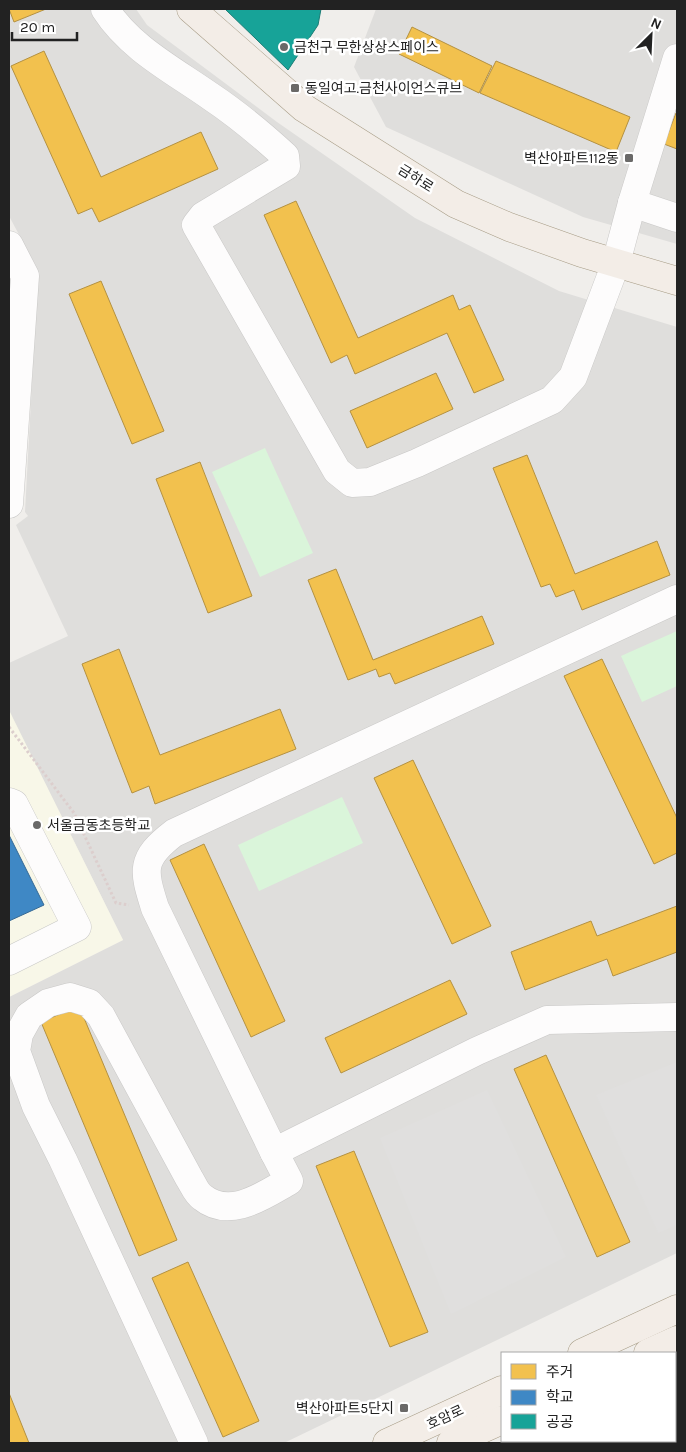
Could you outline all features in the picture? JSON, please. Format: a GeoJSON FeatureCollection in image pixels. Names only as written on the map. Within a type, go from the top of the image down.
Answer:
{"type":"FeatureCollection","features":[{"type":"Feature","properties":{"kind":"main road","name":"금하로"},"geometry":{"type":"LineString","coordinates":[[191,9],[304,108],[456,204],[509,227],[582,253],[677,281]]}},
{"type":"Feature","properties":{"kind":"main road"},"geometry":{"type":"LineString","coordinates":[[584,1352],[677,1309]]}},
{"type":"Feature","properties":{"kind":"main road"},"geometry":{"type":"LineString","coordinates":[[650,1352],[677,1340]]}},
{"type":"Feature","properties":{"kind":"main road","name":"호암로"},"geometry":{"type":"LineString","coordinates":[[387,1443],[501,1390]]}},
{"type":"Feature","properties":{"kind":"main road","name":"호암로"},"geometry":{"type":"LineString","coordinates":[[451,1443],[501,1420]]}},
{"type":"Feature","properties":{"kind":"street"},"geometry":{"type":"LineString","coordinates":[[104,9],[114,23],[142,50],[256,129],[285,156],[286,166],[203,216],[196,225],[337,471],[352,483],[370,482],[417,463],[552,400],[573,377],[616,263],[632,203],[677,58]]}},
{"type":"Feature","properties":{"kind":"street"},"geometry":{"type":"LineString","coordinates":[[632,203],[677,218]]}},
{"type":"Feature","properties":{"kind":"street"},"geometry":{"type":"LineString","coordinates":[[9,245],[25,276],[9,504]]}},
{"type":"Feature","properties":{"kind":"street"},"geometry":{"type":"LineString","coordinates":[[194,1443],[63,1160],[36,1106],[16,1051],[20,1034],[29,1016],[48,1003],[70,997],[89,1003],[101,1016],[200,1196],[211,1203],[224,1206],[242,1206],[289,1182],[155,908],[146,880],[148,862],[156,846],[174,833],[677,599]]}},
{"type":"Feature","properties":{"kind":"street"},"geometry":{"type":"LineString","coordinates":[[9,802],[14,804],[77,927],[9,961]]}},
{"type":"Feature","properties":{"kind":"street"},"geometry":{"type":"LineString","coordinates":[[274,1152],[477,1051],[548,1020],[677,1017]]}},
{"type":"Feature","properties":{"kind":"path"},"geometry":{"type":"LineString","coordinates":[[9,728],[74,813],[116,903],[155,908]]}},
{"type":"Feature","properties":{"kind":"shaded area"},"geometry":{"type":"Polygon","coordinates":[[[9,9],[136,9],[147,25],[277,122],[415,218],[559,291],[677,327],[677,1253],[284,1443],[9,1443],[9,997],[123,940],[9,712],[9,663],[68,636],[16,525],[28,516],[25,512],[38,270],[9,216],[9,9]]]}},
{"type":"Feature","properties":{"kind":"shaded area"},"geometry":{"type":"Polygon","coordinates":[[[376,9],[677,9],[677,244],[583,217],[386,127],[354,67],[376,9]]]}},
{"type":"Feature","properties":{"kind":"shaded area","name":"서울금동초등학교"},"geometry":{"type":"Polygon","coordinates":[[[9,710],[123,940],[9,997],[9,710]]]}},
{"type":"Feature","properties":{"kind":"shaded area"},"geometry":{"type":"Polygon","coordinates":[[[677,1062],[677,1225],[658,1233],[596,1095],[677,1062]]]}},
{"type":"Feature","properties":{"kind":"shaded area"},"geometry":{"type":"Polygon","coordinates":[[[487,1090],[566,1257],[451,1314],[380,1138],[487,1090]]]}},
{"type":"Feature","properties":{"kind":"green space"},"geometry":{"type":"Polygon","coordinates":[[[265,448],[313,553],[260,577],[212,472],[265,448]]]}},
{"type":"Feature","properties":{"kind":"green space"},"geometry":{"type":"Polygon","coordinates":[[[677,631],[677,686],[642,702],[621,656],[677,631]]]}},
{"type":"Feature","properties":{"kind":"green space"},"geometry":{"type":"Polygon","coordinates":[[[342,797],[363,843],[259,891],[238,845],[342,797]]]}},
{"type":"Feature","properties":{"kind":"green space"},"geometry":{"type":"Polygon","coordinates":[[[676,1364],[677,1443],[514,1443],[676,1442],[676,1364]]]}},
{"type":"Feature","properties":{"kind":"building: 주거"},"geometry":{"type":"Polygon","coordinates":[[[9,9],[46,9],[14,22],[9,9]]]}},
{"type":"Feature","properties":{"kind":"building: 주거"},"geometry":{"type":"Polygon","coordinates":[[[412,27],[492,66],[479,93],[399,54],[412,27]]]}},
{"type":"Feature","properties":{"kind":"building: 주거"},"geometry":{"type":"Polygon","coordinates":[[[44,51],[101,177],[201,132],[218,169],[99,222],[92,208],[78,214],[11,66],[44,51]]]}},
{"type":"Feature","properties":{"kind":"building: 주거"},"geometry":{"type":"Polygon","coordinates":[[[496,61],[630,117],[616,152],[480,93],[496,61]]]}},
{"type":"Feature","properties":{"kind":"building: 주거"},"geometry":{"type":"Polygon","coordinates":[[[677,113],[677,149],[664,144],[677,113]]]}},
{"type":"Feature","properties":{"kind":"building: 주거"},"geometry":{"type":"Polygon","coordinates":[[[296,201],[358,338],[453,295],[459,310],[470,305],[504,380],[474,393],[447,333],[355,374],[347,355],[331,363],[264,215],[296,201]]]}},
{"type":"Feature","properties":{"kind":"building: 주거"},"geometry":{"type":"Polygon","coordinates":[[[101,281],[164,431],[132,444],[69,294],[101,281]]]}},
{"type":"Feature","properties":{"kind":"building: 주거"},"geometry":{"type":"Polygon","coordinates":[[[436,373],[453,409],[367,448],[350,411],[436,373]]]}},
{"type":"Feature","properties":{"kind":"building: 주거"},"geometry":{"type":"Polygon","coordinates":[[[527,455],[575,574],[657,541],[670,575],[582,610],[574,590],[556,597],[550,584],[541,587],[493,468],[527,455]]]}},
{"type":"Feature","properties":{"kind":"building: 주거"},"geometry":{"type":"Polygon","coordinates":[[[200,462],[252,596],[208,613],[156,479],[200,462]]]}},
{"type":"Feature","properties":{"kind":"building: 주거"},"geometry":{"type":"Polygon","coordinates":[[[336,569],[373,660],[482,616],[494,644],[395,684],[390,673],[379,677],[376,669],[348,680],[308,580],[336,569]]]}},
{"type":"Feature","properties":{"kind":"building: 주거"},"geometry":{"type":"Polygon","coordinates":[[[119,649],[160,755],[280,709],[296,749],[155,804],[149,786],[132,793],[82,664],[119,649]]]}},
{"type":"Feature","properties":{"kind":"building: 주거"},"geometry":{"type":"Polygon","coordinates":[[[602,659],[677,818],[677,853],[654,864],[564,676],[602,659]]]}},
{"type":"Feature","properties":{"kind":"building: 주거"},"geometry":{"type":"Polygon","coordinates":[[[413,760],[491,926],[452,944],[374,778],[413,760]]]}},
{"type":"Feature","properties":{"kind":"building: 주거"},"geometry":{"type":"Polygon","coordinates":[[[204,844],[285,1021],[251,1037],[170,860],[204,844]]]}},
{"type":"Feature","properties":{"kind":"building: 주거"},"geometry":{"type":"Polygon","coordinates":[[[677,906],[677,952],[613,976],[607,959],[525,990],[511,952],[591,921],[597,936],[677,906]]]}},
{"type":"Feature","properties":{"kind":"building: 주거"},"geometry":{"type":"Polygon","coordinates":[[[450,980],[467,1014],[341,1073],[325,1038],[450,980]]]}},
{"type":"Feature","properties":{"kind":"building: 주거"},"geometry":{"type":"Polygon","coordinates":[[[79,1006],[177,1240],[139,1256],[41,1022],[79,1006]]]}},
{"type":"Feature","properties":{"kind":"building: 주거"},"geometry":{"type":"Polygon","coordinates":[[[546,1055],[630,1242],[597,1257],[514,1069],[546,1055]]]}},
{"type":"Feature","properties":{"kind":"building: 주거"},"geometry":{"type":"Polygon","coordinates":[[[354,1151],[428,1332],[390,1347],[316,1166],[354,1151]]]}},
{"type":"Feature","properties":{"kind":"building: 주거"},"geometry":{"type":"Polygon","coordinates":[[[188,1262],[259,1421],[223,1437],[152,1278],[188,1262]]]}},
{"type":"Feature","properties":{"kind":"building: 주거"},"geometry":{"type":"Polygon","coordinates":[[[9,1393],[29,1443],[9,1443],[9,1393]]]}},
{"type":"Feature","properties":{"kind":"building: 학교"},"geometry":{"type":"Polygon","coordinates":[[[9,835],[44,905],[9,921],[9,835]]]}},
{"type":"Feature","properties":{"kind":"building: 공공","name":"금천구 무한상상스페이스"},"geometry":{"type":"Polygon","coordinates":[[[225,9],[321,9],[318,25],[288,70],[225,9]]]}},
{"type":"Feature","properties":{"kind":"place","name":"금천구 무한상상스페이스"},"geometry":{"type":"Point","coordinates":[284,47]}},
{"type":"Feature","properties":{"kind":"place","name":"동일여고.금천사이언스큐브"},"geometry":{"type":"Point","coordinates":[295,88]}},
{"type":"Feature","properties":{"kind":"place","name":"벽산아파트112동"},"geometry":{"type":"Point","coordinates":[629,158]}},
{"type":"Feature","properties":{"kind":"place","name":"서울금동초등학교"},"geometry":{"type":"Point","coordinates":[37,825]}},
{"type":"Feature","properties":{"kind":"place","name":"벽산아파트5단지"},"geometry":{"type":"Point","coordinates":[404,1408]}}]}
